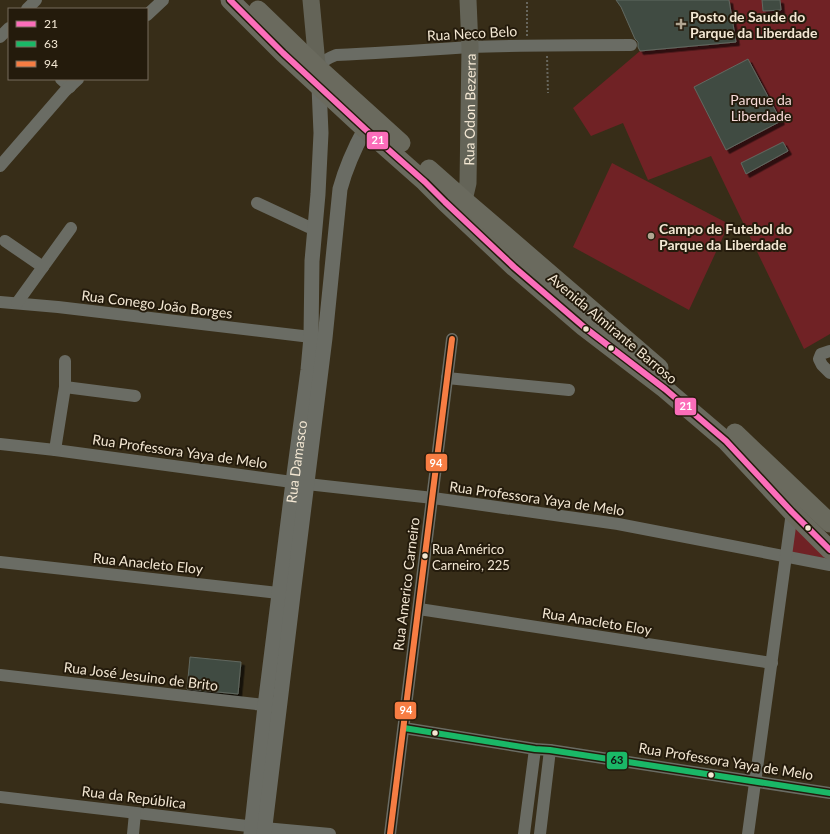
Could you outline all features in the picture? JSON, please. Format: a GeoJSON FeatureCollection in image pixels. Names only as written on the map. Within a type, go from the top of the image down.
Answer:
{"type":"FeatureCollection","features":[{"type":"Feature","properties":{"kind":"main road","name":"Avenida Almirante Barroso"},"geometry":{"type":"LineString","coordinates":[[230,0],[283,53],[425,182],[514,267],[584,327],[665,389],[726,441],[792,512],[830,550]]}},
{"type":"Feature","properties":{"kind":"main road","name":"Avenida Almirante Barroso"},"geometry":{"type":"LineString","coordinates":[[247,0],[317,67],[464,200],[725,424],[830,523]]}},
{"type":"Feature","properties":{"kind":"main road"},"geometry":{"type":"LineString","coordinates":[[311,0],[320,87]]}},
{"type":"Feature","properties":{"kind":"main road","name":"Rua Odon Bezerra"},"geometry":{"type":"LineString","coordinates":[[464,200],[468,183],[470,47],[468,0]]}},
{"type":"Feature","properties":{"kind":"main road"},"geometry":{"type":"LineString","coordinates":[[445,202],[464,200]]}},
{"type":"Feature","properties":{"kind":"street"},"geometry":{"type":"LineString","coordinates":[[28,8],[36,0]]}},
{"type":"Feature","properties":{"kind":"street"},"geometry":{"type":"LineString","coordinates":[[148,14],[163,0]]}},
{"type":"Feature","properties":{"kind":"street"},"geometry":{"type":"LineString","coordinates":[[0,37],[8,29]]}},
{"type":"Feature","properties":{"kind":"street","name":"Rua Neco Belo"},"geometry":{"type":"LineString","coordinates":[[317,67],[322,62],[336,55],[470,47],[631,45]]}},
{"type":"Feature","properties":{"kind":"street"},"geometry":{"type":"LineString","coordinates":[[0,166],[69,82]]}},
{"type":"Feature","properties":{"kind":"street","name":"Rua Damasco"},"geometry":{"type":"LineString","coordinates":[[300,483],[311,338],[312,261],[322,133],[320,87]]}},
{"type":"Feature","properties":{"kind":"street","name":"Rua Damasco"},"geometry":{"type":"LineString","coordinates":[[258,830],[300,483],[325,338],[340,189],[352,152],[365,129]]}},
{"type":"Feature","properties":{"kind":"street"},"geometry":{"type":"LineString","coordinates":[[257,203],[315,230]]}},
{"type":"Feature","properties":{"kind":"street"},"geometry":{"type":"LineString","coordinates":[[18,303],[71,228]]}},
{"type":"Feature","properties":{"kind":"street"},"geometry":{"type":"LineString","coordinates":[[5,241],[43,266]]}},
{"type":"Feature","properties":{"kind":"street","name":"Rua Conego João Borges"},"geometry":{"type":"LineString","coordinates":[[0,302],[66,308],[311,338]]}},
{"type":"Feature","properties":{"kind":"street","name":"Rua Americo Carneiro"},"geometry":{"type":"LineString","coordinates":[[390,834],[452,339]]}},
{"type":"Feature","properties":{"kind":"street"},"geometry":{"type":"LineString","coordinates":[[826,353],[819,359],[830,373]]}},
{"type":"Feature","properties":{"kind":"street"},"geometry":{"type":"LineString","coordinates":[[55,450],[65,386],[65,361]]}},
{"type":"Feature","properties":{"kind":"street"},"geometry":{"type":"LineString","coordinates":[[447,378],[569,390]]}},
{"type":"Feature","properties":{"kind":"street"},"geometry":{"type":"LineString","coordinates":[[65,386],[135,396]]}},
{"type":"Feature","properties":{"kind":"street","name":"Rua Professora Yaya de Melo"},"geometry":{"type":"LineString","coordinates":[[0,444],[300,483],[432,498],[618,524],[830,565]]}},
{"type":"Feature","properties":{"kind":"street"},"geometry":{"type":"LineString","coordinates":[[748,834],[792,512]]}},
{"type":"Feature","properties":{"kind":"street","name":"Rua Anacleto Eloy"},"geometry":{"type":"LineString","coordinates":[[0,562],[286,594]]}},
{"type":"Feature","properties":{"kind":"street","name":"Rua Anacleto Eloy"},"geometry":{"type":"LineString","coordinates":[[418,609],[772,663]]}},
{"type":"Feature","properties":{"kind":"street","name":"Rua José Jesuino de Brito"},"geometry":{"type":"LineString","coordinates":[[0,675],[272,706]]}},
{"type":"Feature","properties":{"kind":"street","name":"Rua Professora Yaya de Melo"},"geometry":{"type":"LineString","coordinates":[[404,728],[830,793]]}},
{"type":"Feature","properties":{"kind":"street"},"geometry":{"type":"LineString","coordinates":[[524,834],[535,749]]}},
{"type":"Feature","properties":{"kind":"street"},"geometry":{"type":"LineString","coordinates":[[540,834],[550,750]]}},
{"type":"Feature","properties":{"kind":"street","name":"Rua da República"},"geometry":{"type":"LineString","coordinates":[[0,797],[135,813],[258,830],[330,834]]}},
{"type":"Feature","properties":{"kind":"street"},"geometry":{"type":"LineString","coordinates":[[133,834],[135,813]]}},
{"type":"Feature","properties":{"kind":"path"},"geometry":{"type":"LineString","coordinates":[[527,0],[527,46]]}},
{"type":"Feature","properties":{"kind":"path"},"geometry":{"type":"LineString","coordinates":[[546,45],[548,93]]}},
{"type":"Feature","properties":{"kind":"green space","name":"Parque da Liberdade"},"geometry":{"type":"Polygon","coordinates":[[[729,0],[830,0],[830,334],[804,349],[711,156],[648,180],[623,123],[591,136],[573,108],[640,51],[736,42],[729,0]]]}},
{"type":"Feature","properties":{"kind":"green space","name":"Campo de Futebol do Parque da Liberdade"},"geometry":{"type":"Polygon","coordinates":[[[612,163],[729,224],[689,310],[573,247],[612,163]]]}},
{"type":"Feature","properties":{"kind":"green space"},"geometry":{"type":"Polygon","coordinates":[[[795,520],[830,559],[791,552],[795,520]]]}},
{"type":"Feature","properties":{"kind":"building","name":"Posto de Saude do Parque da Liberdade"},"geometry":{"type":"Polygon","coordinates":[[[616,0],[729,0],[736,42],[640,51],[638,42],[635,39],[621,7],[616,0]]]}},
{"type":"Feature","properties":{"kind":"building"},"geometry":{"type":"Polygon","coordinates":[[[762,0],[780,0],[781,10],[763,11],[762,0]]]}},
{"type":"Feature","properties":{"kind":"building"},"geometry":{"type":"Polygon","coordinates":[[[748,59],[781,121],[726,150],[694,87],[748,59]]]}},
{"type":"Feature","properties":{"kind":"building"},"geometry":{"type":"Polygon","coordinates":[[[783,142],[788,151],[746,174],[741,163],[783,142]]]}},
{"type":"Feature","properties":{"kind":"building"},"geometry":{"type":"Polygon","coordinates":[[[190,657],[241,662],[238,694],[187,689],[190,657]]]}},
{"type":"Feature","properties":{"kind":"transit line","name":"21"},"geometry":{"type":"LineString","coordinates":[[230,0],[283,53],[425,182],[514,267],[584,327],[665,389],[726,441],[792,512],[830,550]]}},
{"type":"Feature","properties":{"kind":"transit line","name":"94"},"geometry":{"type":"LineString","coordinates":[[390,834],[452,339]]}},
{"type":"Feature","properties":{"kind":"transit line","name":"63"},"geometry":{"type":"LineString","coordinates":[[404,728],[830,793]]}},
{"type":"Feature","properties":{"kind":"place","name":"Posto de Saude do Parque da Liberdade"},"geometry":{"type":"Point","coordinates":[681,24]}},
{"type":"Feature","properties":{"kind":"place","name":"Campo de Futebol do Parque da Liberdade"},"geometry":{"type":"Point","coordinates":[651,236]}},
{"type":"Feature","properties":{"kind":"place","name":"Rua Américo Carneiro, 225"},"geometry":{"type":"Point","coordinates":[425,556]}}]}
